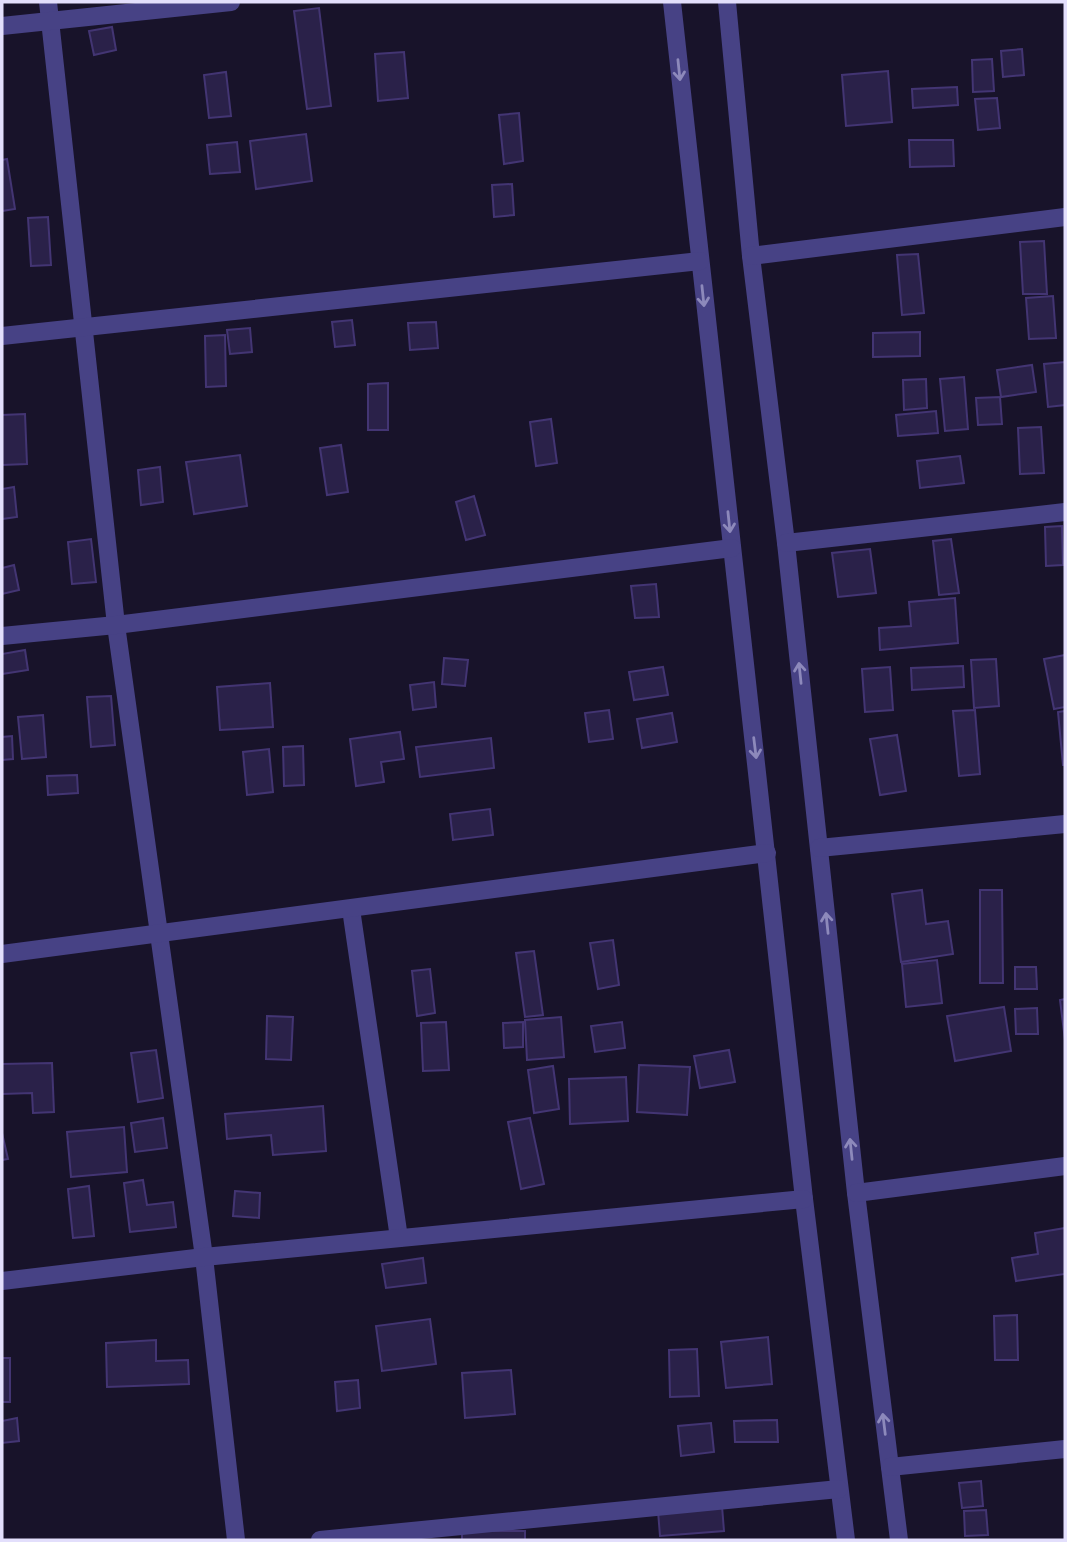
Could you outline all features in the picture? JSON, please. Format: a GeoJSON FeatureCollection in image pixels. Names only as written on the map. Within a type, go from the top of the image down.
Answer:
{"type":"FeatureCollection","features":[{"type":"Feature","properties":{"kind":"street"},"geometry":{"type":"LineString","coordinates":[[48,2],[116,625],[204,1257],[236,1540]]}},
{"type":"Feature","properties":{"kind":"street"},"geometry":{"type":"LineString","coordinates":[[2,26],[231,2]]}},
{"type":"Feature","properties":{"kind":"street"},"geometry":{"type":"LineString","coordinates":[[672,2],[804,1199],[846,1540]]}},
{"type":"Feature","properties":{"kind":"street"},"geometry":{"type":"LineString","coordinates":[[727,2],[751,256],[786,543],[856,1193],[899,1540]]}},
{"type":"Feature","properties":{"kind":"street"},"geometry":{"type":"LineString","coordinates":[[751,256],[1065,217]]}},
{"type":"Feature","properties":{"kind":"street"},"geometry":{"type":"LineString","coordinates":[[2,336],[700,261]]}},
{"type":"Feature","properties":{"kind":"street"},"geometry":{"type":"LineString","coordinates":[[786,543],[1065,512]]}},
{"type":"Feature","properties":{"kind":"street"},"geometry":{"type":"LineString","coordinates":[[2,636],[116,625],[732,548]]}},
{"type":"Feature","properties":{"kind":"street"},"geometry":{"type":"LineString","coordinates":[[819,848],[1065,824]]}},
{"type":"Feature","properties":{"kind":"street"},"geometry":{"type":"LineString","coordinates":[[2,954],[767,853]]}},
{"type":"Feature","properties":{"kind":"street"},"geometry":{"type":"LineString","coordinates":[[351,909],[399,1238]]}},
{"type":"Feature","properties":{"kind":"street"},"geometry":{"type":"LineString","coordinates":[[856,1193],[1065,1166]]}},
{"type":"Feature","properties":{"kind":"street"},"geometry":{"type":"LineString","coordinates":[[2,1281],[204,1257],[804,1199]]}},
{"type":"Feature","properties":{"kind":"street"},"geometry":{"type":"LineString","coordinates":[[890,1467],[1065,1449]]}},
{"type":"Feature","properties":{"kind":"street"},"geometry":{"type":"LineString","coordinates":[[320,1540],[839,1489]]}},
{"type":"Feature","properties":{"kind":"building"},"geometry":{"type":"Polygon","coordinates":[[[319,8],[331,106],[307,109],[294,11],[319,8]]]}},
{"type":"Feature","properties":{"kind":"building"},"geometry":{"type":"Polygon","coordinates":[[[112,27],[116,50],[94,55],[89,31],[112,27]]]}},
{"type":"Feature","properties":{"kind":"building"},"geometry":{"type":"Polygon","coordinates":[[[1022,49],[1024,75],[1003,77],[1001,51],[1022,49]]]}},
{"type":"Feature","properties":{"kind":"building"},"geometry":{"type":"Polygon","coordinates":[[[404,52],[408,98],[378,101],[375,54],[404,52]]]}},
{"type":"Feature","properties":{"kind":"building"},"geometry":{"type":"Polygon","coordinates":[[[992,59],[994,91],[973,92],[972,60],[992,59]]]}},
{"type":"Feature","properties":{"kind":"building"},"geometry":{"type":"Polygon","coordinates":[[[888,71],[892,122],[846,126],[842,75],[888,71]]]}},
{"type":"Feature","properties":{"kind":"building"},"geometry":{"type":"Polygon","coordinates":[[[226,72],[231,116],[209,118],[204,75],[226,72]]]}},
{"type":"Feature","properties":{"kind":"building"},"geometry":{"type":"Polygon","coordinates":[[[957,87],[958,105],[913,108],[912,89],[957,87]]]}},
{"type":"Feature","properties":{"kind":"building"},"geometry":{"type":"Polygon","coordinates":[[[997,98],[1000,128],[978,130],[975,99],[997,98]]]}},
{"type":"Feature","properties":{"kind":"building"},"geometry":{"type":"Polygon","coordinates":[[[519,113],[523,161],[504,164],[499,115],[519,113]]]}},
{"type":"Feature","properties":{"kind":"building"},"geometry":{"type":"Polygon","coordinates":[[[306,134],[312,181],[256,189],[250,141],[306,134]]]}},
{"type":"Feature","properties":{"kind":"building"},"geometry":{"type":"Polygon","coordinates":[[[909,140],[953,140],[954,166],[910,167],[909,140]]]}},
{"type":"Feature","properties":{"kind":"building"},"geometry":{"type":"Polygon","coordinates":[[[237,142],[240,172],[210,174],[207,145],[237,142]]]}},
{"type":"Feature","properties":{"kind":"building"},"geometry":{"type":"Polygon","coordinates":[[[7,159],[15,209],[2,211],[2,160],[7,159]]]}},
{"type":"Feature","properties":{"kind":"building"},"geometry":{"type":"Polygon","coordinates":[[[512,184],[514,215],[494,217],[492,185],[512,184]]]}},
{"type":"Feature","properties":{"kind":"building"},"geometry":{"type":"Polygon","coordinates":[[[48,217],[51,265],[31,266],[28,218],[48,217]]]}},
{"type":"Feature","properties":{"kind":"building"},"geometry":{"type":"Polygon","coordinates":[[[1044,241],[1047,294],[1023,294],[1020,242],[1044,241]]]}},
{"type":"Feature","properties":{"kind":"building"},"geometry":{"type":"Polygon","coordinates":[[[918,254],[924,313],[902,315],[897,255],[918,254]]]}},
{"type":"Feature","properties":{"kind":"building"},"geometry":{"type":"Polygon","coordinates":[[[1053,296],[1056,338],[1029,339],[1026,298],[1053,296]]]}},
{"type":"Feature","properties":{"kind":"building"},"geometry":{"type":"Polygon","coordinates":[[[352,320],[355,345],[335,347],[332,322],[352,320]]]}},
{"type":"Feature","properties":{"kind":"building"},"geometry":{"type":"Polygon","coordinates":[[[436,322],[438,348],[410,350],[408,323],[436,322]]]}},
{"type":"Feature","properties":{"kind":"building"},"geometry":{"type":"Polygon","coordinates":[[[250,328],[252,352],[230,354],[227,330],[250,328]]]}},
{"type":"Feature","properties":{"kind":"building"},"geometry":{"type":"Polygon","coordinates":[[[920,332],[920,356],[873,357],[873,333],[920,332]]]}},
{"type":"Feature","properties":{"kind":"building"},"geometry":{"type":"Polygon","coordinates":[[[225,335],[226,386],[206,387],[205,336],[225,335]]]}},
{"type":"Feature","properties":{"kind":"building"},"geometry":{"type":"Polygon","coordinates":[[[1065,362],[1065,405],[1048,407],[1044,364],[1065,362]]]}},
{"type":"Feature","properties":{"kind":"building"},"geometry":{"type":"Polygon","coordinates":[[[1032,365],[1036,392],[1001,397],[997,370],[1032,365]]]}},
{"type":"Feature","properties":{"kind":"building"},"geometry":{"type":"Polygon","coordinates":[[[964,377],[968,429],[945,431],[940,379],[964,377]]]}},
{"type":"Feature","properties":{"kind":"building"},"geometry":{"type":"Polygon","coordinates":[[[926,379],[927,408],[904,410],[903,380],[926,379]]]}},
{"type":"Feature","properties":{"kind":"building"},"geometry":{"type":"Polygon","coordinates":[[[388,383],[388,430],[368,430],[368,384],[388,383]]]}},
{"type":"Feature","properties":{"kind":"building"},"geometry":{"type":"Polygon","coordinates":[[[1000,397],[1002,424],[978,425],[976,398],[1000,397]]]}},
{"type":"Feature","properties":{"kind":"building"},"geometry":{"type":"Polygon","coordinates":[[[936,411],[938,433],[898,436],[896,415],[936,411]]]}},
{"type":"Feature","properties":{"kind":"building"},"geometry":{"type":"Polygon","coordinates":[[[25,414],[27,464],[2,465],[2,415],[25,414]]]}},
{"type":"Feature","properties":{"kind":"building"},"geometry":{"type":"Polygon","coordinates":[[[551,419],[557,463],[536,466],[530,422],[551,419]]]}},
{"type":"Feature","properties":{"kind":"building"},"geometry":{"type":"Polygon","coordinates":[[[1041,427],[1044,473],[1020,474],[1018,428],[1041,427]]]}},
{"type":"Feature","properties":{"kind":"building"},"geometry":{"type":"Polygon","coordinates":[[[341,445],[348,492],[327,495],[320,448],[341,445]]]}},
{"type":"Feature","properties":{"kind":"building"},"geometry":{"type":"Polygon","coordinates":[[[240,455],[247,506],[194,514],[186,462],[240,455]]]}},
{"type":"Feature","properties":{"kind":"building"},"geometry":{"type":"Polygon","coordinates":[[[960,456],[964,483],[920,488],[917,461],[960,456]]]}},
{"type":"Feature","properties":{"kind":"building"},"geometry":{"type":"Polygon","coordinates":[[[160,467],[163,502],[141,505],[138,470],[160,467]]]}},
{"type":"Feature","properties":{"kind":"building"},"geometry":{"type":"Polygon","coordinates":[[[14,487],[17,517],[2,519],[2,489],[14,487]]]}},
{"type":"Feature","properties":{"kind":"building"},"geometry":{"type":"Polygon","coordinates":[[[474,496],[485,535],[466,540],[456,502],[474,496]]]}},
{"type":"Feature","properties":{"kind":"building"},"geometry":{"type":"Polygon","coordinates":[[[1062,526],[1063,565],[1046,566],[1045,527],[1062,526]]]}},
{"type":"Feature","properties":{"kind":"building"},"geometry":{"type":"Polygon","coordinates":[[[91,539],[96,582],[72,584],[68,542],[91,539]]]}},
{"type":"Feature","properties":{"kind":"building"},"geometry":{"type":"Polygon","coordinates":[[[951,539],[959,593],[939,595],[933,541],[951,539]]]}},
{"type":"Feature","properties":{"kind":"building"},"geometry":{"type":"Polygon","coordinates":[[[870,549],[876,593],[838,597],[832,553],[870,549]]]}},
{"type":"Feature","properties":{"kind":"building"},"geometry":{"type":"Polygon","coordinates":[[[14,565],[19,590],[2,594],[2,568],[14,565]]]}},
{"type":"Feature","properties":{"kind":"building"},"geometry":{"type":"Polygon","coordinates":[[[656,584],[659,617],[635,618],[631,586],[656,584]]]}},
{"type":"Feature","properties":{"kind":"building"},"geometry":{"type":"Polygon","coordinates":[[[955,598],[958,643],[880,650],[879,628],[911,626],[909,602],[955,598]]]}},
{"type":"Feature","properties":{"kind":"building"},"geometry":{"type":"Polygon","coordinates":[[[25,650],[28,670],[2,674],[2,654],[25,650]]]}},
{"type":"Feature","properties":{"kind":"building"},"geometry":{"type":"Polygon","coordinates":[[[1065,655],[1065,707],[1054,709],[1044,659],[1065,655]]]}},
{"type":"Feature","properties":{"kind":"building"},"geometry":{"type":"Polygon","coordinates":[[[444,658],[468,660],[465,686],[442,684],[444,658]]]}},
{"type":"Feature","properties":{"kind":"building"},"geometry":{"type":"Polygon","coordinates":[[[996,659],[999,706],[974,708],[971,660],[996,659]]]}},
{"type":"Feature","properties":{"kind":"building"},"geometry":{"type":"Polygon","coordinates":[[[963,666],[964,687],[912,690],[911,668],[963,666]]]}},
{"type":"Feature","properties":{"kind":"building"},"geometry":{"type":"Polygon","coordinates":[[[663,667],[668,695],[634,700],[629,672],[663,667]]]}},
{"type":"Feature","properties":{"kind":"building"},"geometry":{"type":"Polygon","coordinates":[[[890,667],[893,710],[865,712],[862,669],[890,667]]]}},
{"type":"Feature","properties":{"kind":"building"},"geometry":{"type":"Polygon","coordinates":[[[434,682],[436,707],[413,710],[410,685],[434,682]]]}},
{"type":"Feature","properties":{"kind":"building"},"geometry":{"type":"Polygon","coordinates":[[[270,683],[273,727],[220,730],[217,687],[270,683]]]}},
{"type":"Feature","properties":{"kind":"building"},"geometry":{"type":"Polygon","coordinates":[[[111,696],[115,745],[91,747],[87,697],[111,696]]]}},
{"type":"Feature","properties":{"kind":"building"},"geometry":{"type":"Polygon","coordinates":[[[609,710],[613,739],[589,742],[585,713],[609,710]]]}},
{"type":"Feature","properties":{"kind":"building"},"geometry":{"type":"Polygon","coordinates":[[[975,710],[980,774],[959,776],[953,711],[975,710]]]}},
{"type":"Feature","properties":{"kind":"building"},"geometry":{"type":"Polygon","coordinates":[[[1065,711],[1065,765],[1063,765],[1058,712],[1065,711]]]}},
{"type":"Feature","properties":{"kind":"building"},"geometry":{"type":"Polygon","coordinates":[[[672,713],[677,742],[642,748],[637,719],[672,713]]]}},
{"type":"Feature","properties":{"kind":"building"},"geometry":{"type":"Polygon","coordinates":[[[43,715],[46,757],[22,759],[18,717],[43,715]]]}},
{"type":"Feature","properties":{"kind":"building"},"geometry":{"type":"Polygon","coordinates":[[[400,732],[404,759],[381,762],[384,782],[356,786],[350,739],[400,732]]]}},
{"type":"Feature","properties":{"kind":"building"},"geometry":{"type":"Polygon","coordinates":[[[897,735],[906,791],[880,795],[870,739],[897,735]]]}},
{"type":"Feature","properties":{"kind":"building"},"geometry":{"type":"Polygon","coordinates":[[[12,736],[13,759],[2,760],[2,737],[12,736]]]}},
{"type":"Feature","properties":{"kind":"building"},"geometry":{"type":"Polygon","coordinates":[[[491,738],[494,768],[420,777],[416,747],[491,738]]]}},
{"type":"Feature","properties":{"kind":"building"},"geometry":{"type":"Polygon","coordinates":[[[303,746],[304,785],[284,786],[283,747],[303,746]]]}},
{"type":"Feature","properties":{"kind":"building"},"geometry":{"type":"Polygon","coordinates":[[[269,749],[273,792],[247,795],[243,752],[269,749]]]}},
{"type":"Feature","properties":{"kind":"building"},"geometry":{"type":"Polygon","coordinates":[[[77,775],[78,793],[48,795],[47,776],[77,775]]]}},
{"type":"Feature","properties":{"kind":"building"},"geometry":{"type":"Polygon","coordinates":[[[490,809],[493,835],[453,840],[450,814],[490,809]]]}},
{"type":"Feature","properties":{"kind":"building"},"geometry":{"type":"Polygon","coordinates":[[[922,890],[926,924],[948,921],[953,954],[901,962],[892,894],[922,890]]]}},
{"type":"Feature","properties":{"kind":"building"},"geometry":{"type":"Polygon","coordinates":[[[980,890],[1002,890],[1003,983],[980,983],[980,890]]]}},
{"type":"Feature","properties":{"kind":"building"},"geometry":{"type":"Polygon","coordinates":[[[613,940],[619,985],[598,989],[590,943],[613,940]]]}},
{"type":"Feature","properties":{"kind":"building"},"geometry":{"type":"Polygon","coordinates":[[[534,951],[543,1015],[525,1017],[516,953],[534,951]]]}},
{"type":"Feature","properties":{"kind":"building"},"geometry":{"type":"Polygon","coordinates":[[[937,960],[942,1003],[906,1007],[902,964],[937,960]]]}},
{"type":"Feature","properties":{"kind":"building"},"geometry":{"type":"Polygon","coordinates":[[[1015,967],[1036,967],[1037,989],[1015,989],[1015,967]]]}},
{"type":"Feature","properties":{"kind":"building"},"geometry":{"type":"Polygon","coordinates":[[[430,969],[435,1013],[417,1016],[412,971],[430,969]]]}},
{"type":"Feature","properties":{"kind":"building"},"geometry":{"type":"Polygon","coordinates":[[[1065,999],[1065,1040],[1060,1000],[1065,999]]]}},
{"type":"Feature","properties":{"kind":"building"},"geometry":{"type":"Polygon","coordinates":[[[1004,1007],[1011,1051],[955,1061],[947,1016],[1004,1007]]]}},
{"type":"Feature","properties":{"kind":"building"},"geometry":{"type":"Polygon","coordinates":[[[1037,1008],[1038,1034],[1016,1034],[1015,1009],[1037,1008]]]}},
{"type":"Feature","properties":{"kind":"building"},"geometry":{"type":"Polygon","coordinates":[[[267,1016],[293,1017],[291,1060],[266,1059],[267,1016]]]}},
{"type":"Feature","properties":{"kind":"building"},"geometry":{"type":"Polygon","coordinates":[[[561,1017],[564,1057],[527,1060],[525,1020],[561,1017]]]}},
{"type":"Feature","properties":{"kind":"building"},"geometry":{"type":"Polygon","coordinates":[[[446,1022],[449,1070],[423,1071],[421,1023],[446,1022]]]}},
{"type":"Feature","properties":{"kind":"building"},"geometry":{"type":"Polygon","coordinates":[[[523,1022],[523,1047],[504,1048],[503,1023],[523,1022]]]}},
{"type":"Feature","properties":{"kind":"building"},"geometry":{"type":"Polygon","coordinates":[[[622,1022],[625,1048],[595,1052],[591,1026],[622,1022]]]}},
{"type":"Feature","properties":{"kind":"building"},"geometry":{"type":"Polygon","coordinates":[[[156,1050],[163,1098],[138,1102],[131,1053],[156,1050]]]}},
{"type":"Feature","properties":{"kind":"building"},"geometry":{"type":"Polygon","coordinates":[[[729,1050],[735,1082],[700,1088],[694,1056],[729,1050]]]}},
{"type":"Feature","properties":{"kind":"building"},"geometry":{"type":"Polygon","coordinates":[[[52,1063],[54,1112],[33,1113],[32,1093],[2,1094],[2,1064],[52,1063]]]}},
{"type":"Feature","properties":{"kind":"building"},"geometry":{"type":"Polygon","coordinates":[[[639,1065],[690,1067],[687,1115],[637,1112],[639,1065]]]}},
{"type":"Feature","properties":{"kind":"building"},"geometry":{"type":"Polygon","coordinates":[[[553,1066],[559,1109],[534,1113],[528,1070],[553,1066]]]}},
{"type":"Feature","properties":{"kind":"building"},"geometry":{"type":"Polygon","coordinates":[[[626,1077],[628,1121],[570,1124],[569,1079],[626,1077]]]}},
{"type":"Feature","properties":{"kind":"building"},"geometry":{"type":"Polygon","coordinates":[[[323,1106],[326,1151],[273,1155],[271,1135],[227,1139],[225,1114],[323,1106]]]}},
{"type":"Feature","properties":{"kind":"building"},"geometry":{"type":"Polygon","coordinates":[[[163,1118],[167,1148],[135,1152],[131,1123],[163,1118]]]}},
{"type":"Feature","properties":{"kind":"building"},"geometry":{"type":"Polygon","coordinates":[[[530,1118],[544,1184],[521,1189],[508,1122],[530,1118]]]}},
{"type":"Feature","properties":{"kind":"building"},"geometry":{"type":"Polygon","coordinates":[[[124,1127],[127,1172],[71,1177],[67,1132],[124,1127]]]}},
{"type":"Feature","properties":{"kind":"building"},"geometry":{"type":"Polygon","coordinates":[[[2,1133],[8,1159],[2,1160],[2,1133]]]}},
{"type":"Feature","properties":{"kind":"building"},"geometry":{"type":"Polygon","coordinates":[[[143,1180],[147,1205],[173,1202],[176,1227],[130,1232],[124,1183],[143,1180]]]}},
{"type":"Feature","properties":{"kind":"building"},"geometry":{"type":"Polygon","coordinates":[[[89,1186],[94,1236],[73,1238],[68,1189],[89,1186]]]}},
{"type":"Feature","properties":{"kind":"building"},"geometry":{"type":"Polygon","coordinates":[[[235,1191],[260,1193],[259,1218],[233,1216],[235,1191]]]}},
{"type":"Feature","properties":{"kind":"building"},"geometry":{"type":"Polygon","coordinates":[[[1065,1228],[1065,1274],[1016,1281],[1012,1258],[1038,1254],[1035,1233],[1065,1228]]]}},
{"type":"Feature","properties":{"kind":"building"},"geometry":{"type":"Polygon","coordinates":[[[423,1258],[426,1283],[386,1288],[382,1264],[423,1258]]]}},
{"type":"Feature","properties":{"kind":"building"},"geometry":{"type":"Polygon","coordinates":[[[1017,1315],[1018,1360],[995,1360],[994,1316],[1017,1315]]]}},
{"type":"Feature","properties":{"kind":"building"},"geometry":{"type":"Polygon","coordinates":[[[430,1319],[436,1364],[382,1371],[376,1326],[430,1319]]]}},
{"type":"Feature","properties":{"kind":"building"},"geometry":{"type":"Polygon","coordinates":[[[768,1337],[772,1384],[726,1388],[721,1342],[768,1337]]]}},
{"type":"Feature","properties":{"kind":"building"},"geometry":{"type":"Polygon","coordinates":[[[156,1340],[156,1361],[188,1360],[189,1384],[107,1387],[106,1343],[156,1340]]]}},
{"type":"Feature","properties":{"kind":"building"},"geometry":{"type":"Polygon","coordinates":[[[697,1349],[699,1396],[670,1397],[669,1350],[697,1349]]]}},
{"type":"Feature","properties":{"kind":"building"},"geometry":{"type":"Polygon","coordinates":[[[2,1358],[10,1358],[10,1402],[2,1402],[2,1358]]]}},
{"type":"Feature","properties":{"kind":"building"},"geometry":{"type":"Polygon","coordinates":[[[511,1370],[515,1414],[465,1418],[462,1373],[511,1370]]]}},
{"type":"Feature","properties":{"kind":"building"},"geometry":{"type":"Polygon","coordinates":[[[358,1380],[360,1408],[337,1411],[335,1382],[358,1380]]]}},
{"type":"Feature","properties":{"kind":"building"},"geometry":{"type":"Polygon","coordinates":[[[17,1418],[19,1441],[2,1443],[2,1421],[17,1418]]]}},
{"type":"Feature","properties":{"kind":"building"},"geometry":{"type":"Polygon","coordinates":[[[777,1420],[778,1442],[735,1442],[734,1421],[777,1420]]]}},
{"type":"Feature","properties":{"kind":"building"},"geometry":{"type":"Polygon","coordinates":[[[711,1423],[714,1452],[681,1456],[678,1426],[711,1423]]]}},
{"type":"Feature","properties":{"kind":"building"},"geometry":{"type":"Polygon","coordinates":[[[981,1481],[983,1506],[962,1508],[959,1483],[981,1481]]]}},
{"type":"Feature","properties":{"kind":"building"},"geometry":{"type":"Polygon","coordinates":[[[722,1506],[724,1531],[660,1536],[658,1511],[722,1506]]]}},
{"type":"Feature","properties":{"kind":"building"},"geometry":{"type":"Polygon","coordinates":[[[986,1510],[988,1535],[965,1536],[964,1511],[986,1510]]]}},
{"type":"Feature","properties":{"kind":"building"},"geometry":{"type":"Polygon","coordinates":[[[462,1531],[525,1531],[525,1540],[462,1540],[462,1531]]]}}]}
